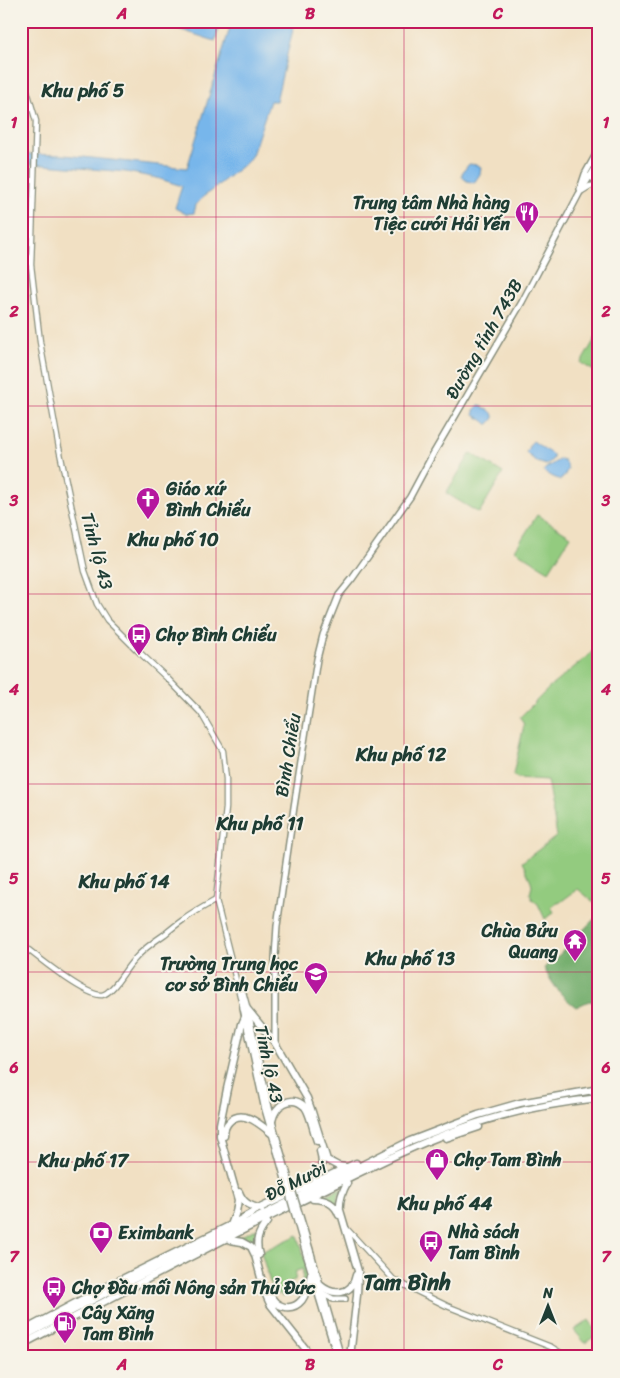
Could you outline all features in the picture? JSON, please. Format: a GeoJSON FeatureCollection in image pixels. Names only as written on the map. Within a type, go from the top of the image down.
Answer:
{"type":"FeatureCollection","features":[{"type":"Feature","properties":{"kind":"highway"},"geometry":{"type":"LineString","coordinates":[[246,1014],[275,1042],[299,1084],[312,1112],[328,1160],[338,1166],[351,1167]]}},
{"type":"Feature","properties":{"kind":"highway"},"geometry":{"type":"LineString","coordinates":[[231,1225],[238,1200],[227,1155],[224,1121],[246,1014]]}},
{"type":"Feature","properties":{"kind":"highway"},"geometry":{"type":"LineString","coordinates":[[246,1014],[227,1089],[220,1124],[220,1136],[242,1199],[250,1206],[270,1211]]}},
{"type":"Feature","properties":{"kind":"highway"},"geometry":{"type":"LineString","coordinates":[[252,1029],[255,1024],[260,1026]]}},
{"type":"Feature","properties":{"kind":"highway"},"geometry":{"type":"LineString","coordinates":[[299,1084],[322,1161],[319,1173],[306,1193]]}},
{"type":"Feature","properties":{"kind":"highway","name":"Đỗ Mười"},"geometry":{"type":"LineString","coordinates":[[21,1338],[102,1295],[306,1193],[390,1146],[442,1123],[516,1100],[599,1087]]}},
{"type":"Feature","properties":{"kind":"highway","name":"Đỗ Mười"},"geometry":{"type":"LineString","coordinates":[[21,1347],[223,1240],[402,1152],[489,1119],[543,1107],[599,1098]]}},
{"type":"Feature","properties":{"kind":"highway"},"geometry":{"type":"LineString","coordinates":[[272,1121],[275,1111],[279,1106],[287,1102],[298,1103],[306,1108]]}},
{"type":"Feature","properties":{"kind":"highway","name":"Đỗ Mười"},"geometry":{"type":"LineString","coordinates":[[21,1347],[230,1240],[404,1155],[492,1122],[599,1102]]}},
{"type":"Feature","properties":{"kind":"highway"},"geometry":{"type":"LineString","coordinates":[[225,1128],[233,1119],[244,1116],[271,1133]]}},
{"type":"Feature","properties":{"kind":"highway","name":"Đỗ Mười"},"geometry":{"type":"LineString","coordinates":[[21,1332],[100,1290],[231,1225],[260,1208],[351,1167]]}},
{"type":"Feature","properties":{"kind":"highway"},"geometry":{"type":"LineString","coordinates":[[347,1183],[339,1202],[358,1271],[358,1295],[350,1357]]}},
{"type":"Feature","properties":{"kind":"highway"},"geometry":{"type":"LineString","coordinates":[[312,1200],[328,1201],[337,1211],[356,1274],[352,1286],[341,1292],[328,1291],[320,1285]]}},
{"type":"Feature","properties":{"kind":"highway"},"geometry":{"type":"LineString","coordinates":[[267,1222],[258,1236],[256,1246],[272,1300],[285,1307],[298,1304],[302,1300],[312,1274]]}},
{"type":"Feature","properties":{"kind":"highway"},"geometry":{"type":"LineString","coordinates":[[230,1240],[242,1242],[251,1247],[270,1304],[312,1357]]}},
{"type":"Feature","properties":{"kind":"main road","name":"Tỉnh lộ 43"},"geometry":{"type":"LineString","coordinates":[[21,81],[27,91],[36,120],[31,265],[40,342],[59,448],[85,571],[97,604],[107,620],[164,674],[201,713],[223,751],[226,780],[226,811],[216,900],[238,983],[242,988],[264,1106],[271,1133],[278,1150]]}},
{"type":"Feature","properties":{"kind":"main road","name":"Đường tỉnh 743B"},"geometry":{"type":"LineString","coordinates":[[410,497],[522,302],[579,194],[588,175],[588,167],[599,149]]}},
{"type":"Feature","properties":{"kind":"main road","name":"Đường tỉnh 743B"},"geometry":{"type":"LineString","coordinates":[[588,175],[596,172],[599,162]]}},
{"type":"Feature","properties":{"kind":"main road"},"geometry":{"type":"LineString","coordinates":[[588,167],[596,172]]}},
{"type":"Feature","properties":{"kind":"main road"},"geometry":{"type":"LineString","coordinates":[[588,175],[599,183]]}},
{"type":"Feature","properties":{"kind":"main road"},"geometry":{"type":"LineString","coordinates":[[579,194],[590,186],[599,183]]}},
{"type":"Feature","properties":{"kind":"main road","name":"Bình Chiểu"},"geometry":{"type":"LineString","coordinates":[[275,1042],[277,926],[320,646],[339,594],[352,579],[410,497]]}},
{"type":"Feature","properties":{"kind":"main road"},"geometry":{"type":"LineString","coordinates":[[21,944],[44,963],[76,984],[98,995],[102,995],[109,992],[133,961],[152,942],[216,900]]}},
{"type":"Feature","properties":{"kind":"main road","name":"Tỉnh lộ 43"},"geometry":{"type":"LineString","coordinates":[[246,1014],[252,1029],[278,1150]]}},
{"type":"Feature","properties":{"kind":"main road"},"geometry":{"type":"LineString","coordinates":[[266,1032],[270,1032],[275,1028]]}},
{"type":"Feature","properties":{"kind":"main road"},"geometry":{"type":"LineString","coordinates":[[278,1150],[320,1285],[339,1357]]}},
{"type":"Feature","properties":{"kind":"main road"},"geometry":{"type":"LineString","coordinates":[[346,1228],[394,1280],[447,1306],[546,1345],[567,1357]]}},
{"type":"Feature","properties":{"kind":"main road"},"geometry":{"type":"LineString","coordinates":[[309,1254],[312,1274],[339,1357]]}},
{"type":"Feature","properties":{"kind":"main road"},"geometry":{"type":"LineString","coordinates":[[322,1294],[333,1299],[345,1299]]}},
{"type":"Feature","properties":{"kind":"green space"},"geometry":{"type":"Polygon","coordinates":[[[599,332],[599,374],[581,363],[599,332]]]}},
{"type":"Feature","properties":{"kind":"green space"},"geometry":{"type":"Polygon","coordinates":[[[471,453],[503,473],[479,513],[446,493],[471,453]]]}},
{"type":"Feature","properties":{"kind":"green space"},"geometry":{"type":"Polygon","coordinates":[[[537,515],[571,536],[549,571],[515,550],[537,515]]]}},
{"type":"Feature","properties":{"kind":"green space"},"geometry":{"type":"Polygon","coordinates":[[[599,644],[599,900],[596,904],[578,889],[551,907],[554,912],[545,919],[538,904],[532,899],[530,894],[531,881],[522,862],[557,836],[547,780],[517,778],[513,775],[524,725],[520,717],[551,686],[589,655],[599,644]]]}},
{"type":"Feature","properties":{"kind":"green space","name":"Chùa Bửu Quang"},"geometry":{"type":"Polygon","coordinates":[[[598,918],[599,1003],[589,1001],[576,1007],[557,989],[544,968],[594,919],[598,918]]]}},
{"type":"Feature","properties":{"kind":"green space"},"geometry":{"type":"Polygon","coordinates":[[[343,1187],[337,1204],[332,1200],[322,1197],[343,1187]]]}},
{"type":"Feature","properties":{"kind":"green space"},"geometry":{"type":"Polygon","coordinates":[[[257,1228],[253,1246],[239,1238],[257,1228]]]}},
{"type":"Feature","properties":{"kind":"green space"},"geometry":{"type":"Polygon","coordinates":[[[298,1235],[307,1266],[307,1277],[303,1292],[303,1269],[296,1271],[295,1280],[287,1283],[290,1294],[282,1297],[280,1293],[274,1296],[261,1252],[298,1235]]]}},
{"type":"Feature","properties":{"kind":"green space"},"geometry":{"type":"Polygon","coordinates":[[[589,1320],[598,1334],[585,1343],[574,1330],[589,1320]]]}},
{"type":"Feature","properties":{"kind":"water"},"geometry":{"type":"Polygon","coordinates":[[[171,21],[221,21],[215,41],[169,26],[171,21]]]}},
{"type":"Feature","properties":{"kind":"water"},"geometry":{"type":"Polygon","coordinates":[[[232,21],[295,21],[276,101],[270,101],[252,155],[247,162],[203,197],[196,205],[194,213],[186,214],[175,208],[182,186],[157,178],[126,172],[21,163],[21,154],[64,155],[187,168],[232,21]]]}},
{"type":"Feature","properties":{"kind":"water"},"geometry":{"type":"Polygon","coordinates":[[[469,164],[481,167],[480,174],[474,183],[462,177],[462,173],[469,164]]]}},
{"type":"Feature","properties":{"kind":"water"},"geometry":{"type":"Polygon","coordinates":[[[479,405],[494,415],[489,424],[474,415],[474,410],[479,405]]]}},
{"type":"Feature","properties":{"kind":"water"},"geometry":{"type":"Polygon","coordinates":[[[533,441],[553,455],[553,459],[546,465],[537,462],[526,453],[533,441]]]}},
{"type":"Feature","properties":{"kind":"water"},"geometry":{"type":"Polygon","coordinates":[[[560,459],[564,460],[568,469],[560,480],[544,471],[560,459]]]}},
{"type":"Feature","properties":{"kind":"place","name":"Trung tâm Nhà hàng Tiệc cưới Hải Yến"},"geometry":{"type":"Point","coordinates":[527,234]}},
{"type":"Feature","properties":{"kind":"place","name":"Giáo xứ Bình Chiểu"},"geometry":{"type":"Point","coordinates":[148,520]}},
{"type":"Feature","properties":{"kind":"place","name":"Chợ Bình Chiểu"},"geometry":{"type":"Point","coordinates":[139,656]}},
{"type":"Feature","properties":{"kind":"place","name":"Chùa Bửu Quang"},"geometry":{"type":"Point","coordinates":[575,962]}},
{"type":"Feature","properties":{"kind":"place","name":"Trường Trung học cơ sở Bình Chiểu"},"geometry":{"type":"Point","coordinates":[316,995]}},
{"type":"Feature","properties":{"kind":"place","name":"Chợ Tam Bình"},"geometry":{"type":"Point","coordinates":[437,1181]}},
{"type":"Feature","properties":{"kind":"place","name":"Eximbank"},"geometry":{"type":"Point","coordinates":[101,1254]}},
{"type":"Feature","properties":{"kind":"place","name":"Nhà sách Tam Bình"},"geometry":{"type":"Point","coordinates":[431,1263]}},
{"type":"Feature","properties":{"kind":"place","name":"Chợ Đầu mối Nông sản Thủ Đức"},"geometry":{"type":"Point","coordinates":[54,1309]}},
{"type":"Feature","properties":{"kind":"place","name":"Cây Xăng Tam Bình"},"geometry":{"type":"Point","coordinates":[65,1344]}},
{"type":"Feature","properties":{"kind":"district","name":"Khu phố 5"},"geometry":{"type":"Point","coordinates":[83,90]}},
{"type":"Feature","properties":{"kind":"district","name":"Khu phố 10"},"geometry":{"type":"Point","coordinates":[173,539]}},
{"type":"Feature","properties":{"kind":"district","name":"Khu phố 12"},"geometry":{"type":"Point","coordinates":[401,754]}},
{"type":"Feature","properties":{"kind":"district","name":"Khu phố 11"},"geometry":{"type":"Point","coordinates":[260,823]}},
{"type":"Feature","properties":{"kind":"district","name":"Khu phố 14"},"geometry":{"type":"Point","coordinates":[124,881]}},
{"type":"Feature","properties":{"kind":"district","name":"Khu phố 13"},"geometry":{"type":"Point","coordinates":[410,958]}},
{"type":"Feature","properties":{"kind":"district","name":"Khu phố 17"},"geometry":{"type":"Point","coordinates":[83,1160]}},
{"type":"Feature","properties":{"kind":"district","name":"Khu phố 44"},"geometry":{"type":"Point","coordinates":[445,1203]}},
{"type":"Feature","properties":{"kind":"district","name":"Tam Bình"},"geometry":{"type":"Point","coordinates":[407,1282]}}]}
